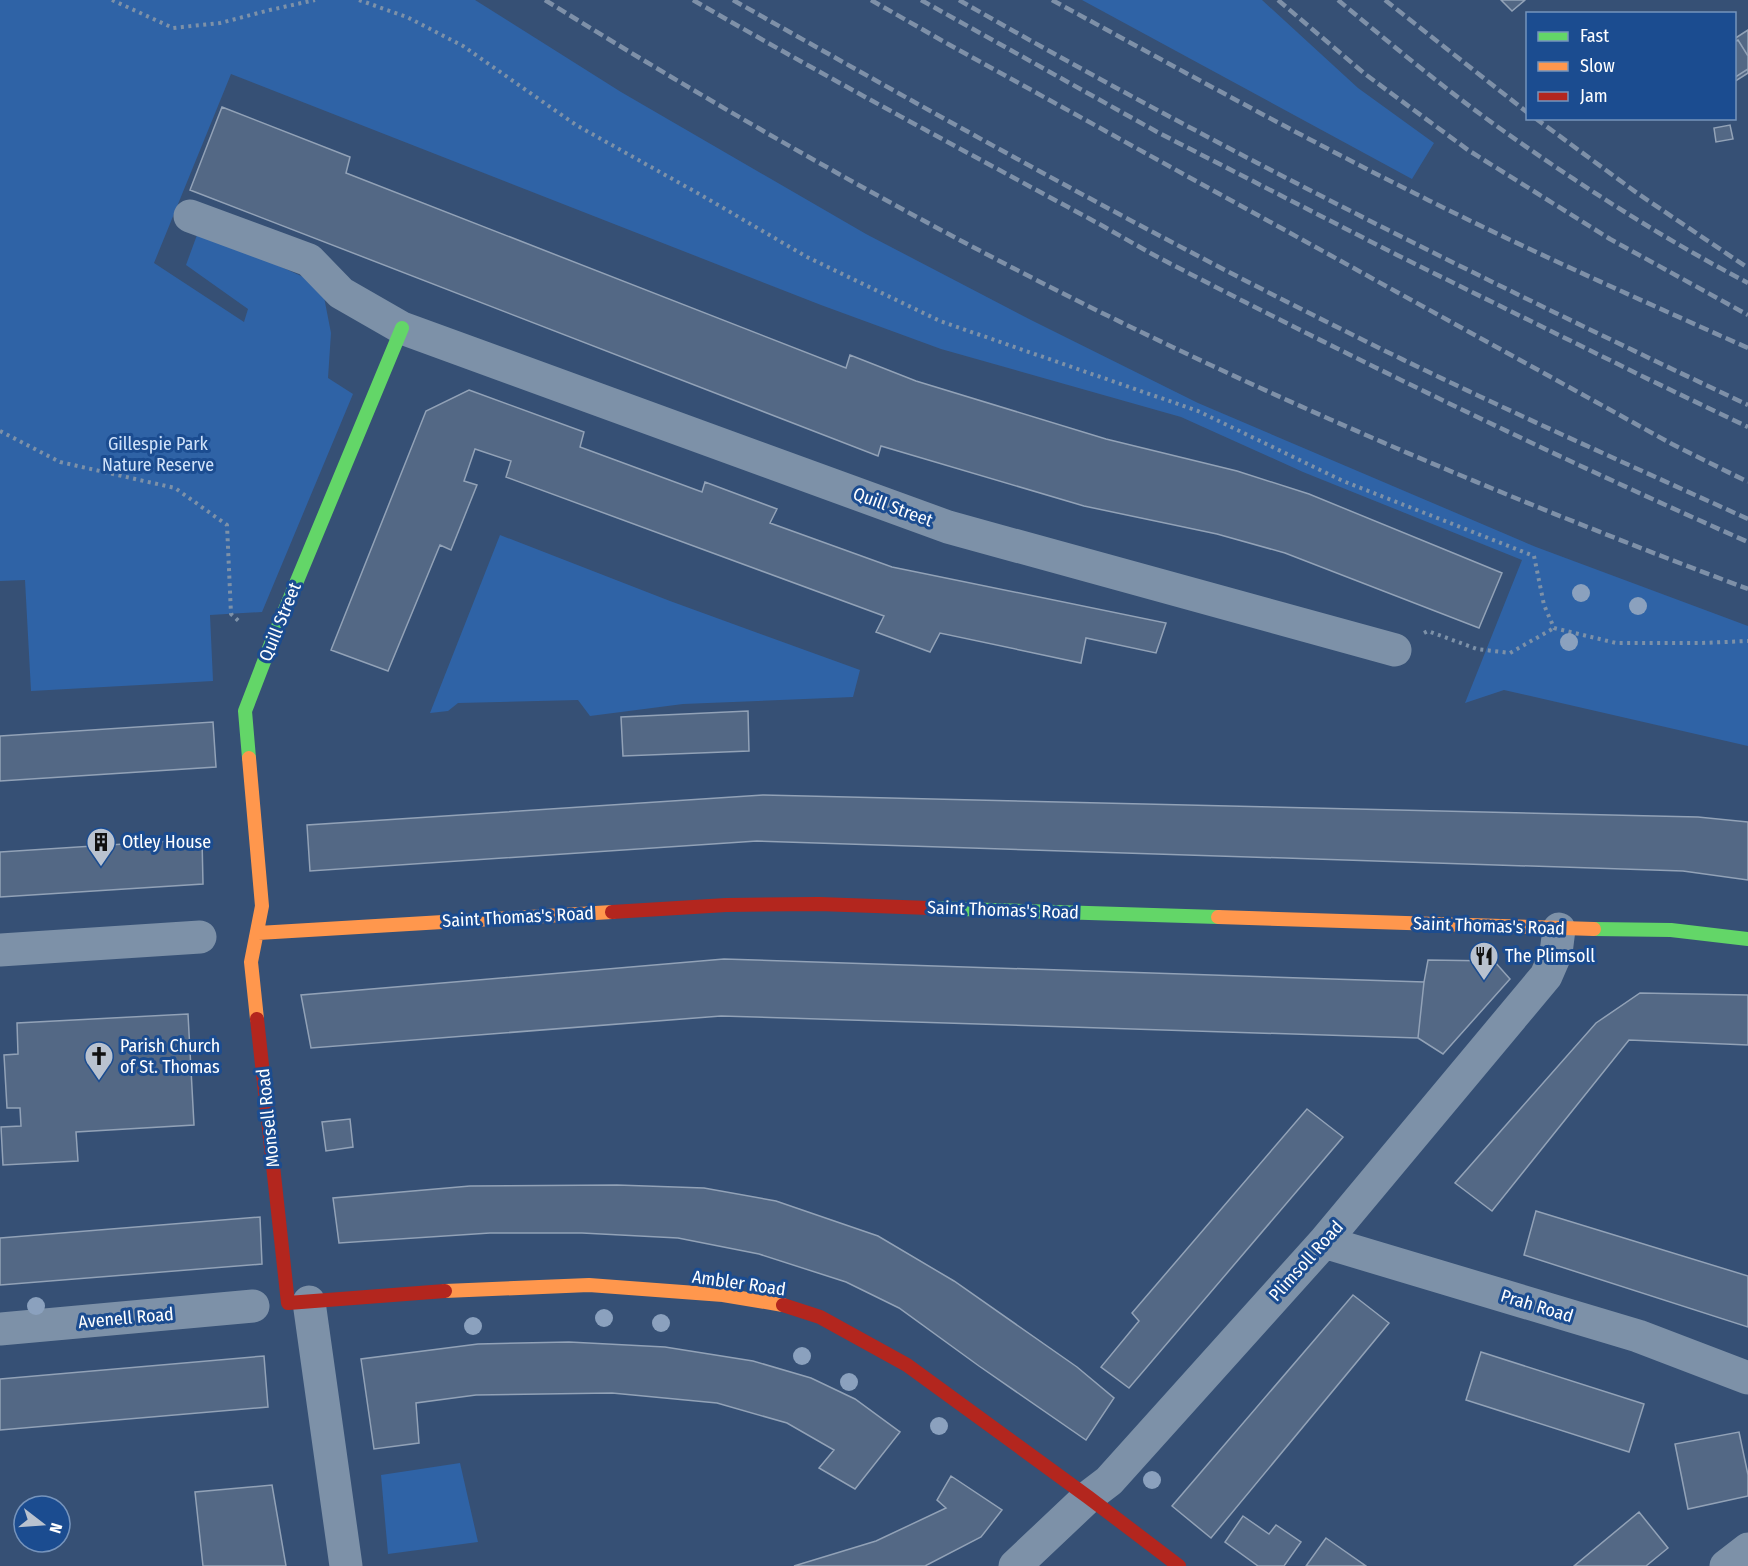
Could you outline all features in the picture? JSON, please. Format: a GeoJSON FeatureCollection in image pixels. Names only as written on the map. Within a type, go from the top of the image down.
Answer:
{"type":"FeatureCollection","features":[{"type":"Feature","properties":{"kind":"street","name":"Quill Street"},"geometry":{"type":"LineString","coordinates":[[190,216],[309,260],[341,293],[402,328],[948,527],[1395,650]]}},
{"type":"Feature","properties":{"kind":"street","name":"Quill Street"},"geometry":{"type":"LineString","coordinates":[[258,933],[262,906],[245,711],[402,328]]}},
{"type":"Feature","properties":{"kind":"street","name":"Saint Thomas's Road"},"geometry":{"type":"LineString","coordinates":[[258,933],[726,905],[807,904],[1559,929],[1671,930],[1748,939]]}},
{"type":"Feature","properties":{"kind":"street","name":"Plimsoll Road"},"geometry":{"type":"LineString","coordinates":[[1015,1566],[1109,1480],[1324,1242],[1546,976],[1556,953],[1559,929]]}},
{"type":"Feature","properties":{"kind":"street","name":"Monsell Road"},"geometry":{"type":"LineString","coordinates":[[258,933],[251,962],[298,1302],[346,1566]]}},
{"type":"Feature","properties":{"kind":"street"},"geometry":{"type":"LineString","coordinates":[[0,950],[200,937]]}},
{"type":"Feature","properties":{"kind":"street","name":"Prah Road"},"geometry":{"type":"LineString","coordinates":[[1324,1242],[1638,1336],[1748,1378]]}},
{"type":"Feature","properties":{"kind":"street","name":"Ambler Road"},"geometry":{"type":"LineString","coordinates":[[298,1302],[453,1290],[589,1285],[723,1296],[776,1303],[820,1317],[907,1365],[1179,1566]]}},
{"type":"Feature","properties":{"kind":"street","name":"Avenell Road"},"geometry":{"type":"LineString","coordinates":[[0,1329],[253,1306]]}},
{"type":"Feature","properties":{"kind":"street"},"geometry":{"type":"LineString","coordinates":[[1726,1566],[1748,1549]]}},
{"type":"Feature","properties":{"kind":"path"},"geometry":{"type":"LineString","coordinates":[[112,0],[173,28],[220,24],[315,0]]}},
{"type":"Feature","properties":{"kind":"path"},"geometry":{"type":"LineString","coordinates":[[359,0],[407,17],[463,46],[576,125],[807,257],[940,321],[1198,411],[1343,481],[1534,556],[1544,605],[1554,628]]}},
{"type":"Feature","properties":{"kind":"path"},"geometry":{"type":"LineString","coordinates":[[0,431],[60,462],[175,488],[227,525],[231,614],[270,646]]}},
{"type":"Feature","properties":{"kind":"path"},"geometry":{"type":"LineString","coordinates":[[1395,650],[1428,631],[1477,649],[1510,653],[1554,628],[1616,643],[1748,641]]}},
{"type":"Feature","properties":{"kind":"green space","name":"Gillespie Park Nature Reserve"},"geometry":{"type":"Polygon","coordinates":[[[0,0],[475,0],[621,92],[866,234],[1198,403],[1536,547],[1748,626],[1748,746],[1504,690],[1465,703],[1522,560],[1303,472],[1181,417],[941,349],[821,305],[231,74],[154,263],[244,322],[248,309],[186,265],[197,235],[266,260],[310,280],[324,297],[331,333],[328,378],[353,394],[262,612],[210,615],[213,681],[31,691],[25,580],[0,581],[0,0]]]}},
{"type":"Feature","properties":{"kind":"green space"},"geometry":{"type":"Polygon","coordinates":[[[1082,0],[1262,0],[1358,88],[1434,143],[1412,179],[1082,0]]]}},
{"type":"Feature","properties":{"kind":"green space"},"geometry":{"type":"Polygon","coordinates":[[[500,535],[670,601],[860,670],[853,697],[683,704],[590,716],[578,700],[458,703],[448,711],[430,713],[500,535]]]}},
{"type":"Feature","properties":{"kind":"green space"},"geometry":{"type":"Polygon","coordinates":[[[460,1463],[478,1542],[388,1554],[381,1475],[460,1463]]]}},
{"type":"Feature","properties":{"kind":"building"},"geometry":{"type":"Polygon","coordinates":[[[1501,0],[1525,0],[1512,11],[1501,0]]]}},
{"type":"Feature","properties":{"kind":"building"},"geometry":{"type":"Polygon","coordinates":[[[1748,30],[1748,73],[1736,81],[1736,38],[1748,30]]]}},
{"type":"Feature","properties":{"kind":"building"},"geometry":{"type":"Polygon","coordinates":[[[1738,40],[1748,56],[1748,69],[1736,77],[1736,41],[1738,40]]]}},
{"type":"Feature","properties":{"kind":"building"},"geometry":{"type":"Polygon","coordinates":[[[222,107],[350,157],[346,173],[846,368],[850,355],[916,381],[1106,439],[1237,471],[1309,494],[1502,573],[1479,628],[1285,553],[1217,534],[1084,506],[881,446],[878,456],[190,190],[222,107]]]}},
{"type":"Feature","properties":{"kind":"building"},"geometry":{"type":"Polygon","coordinates":[[[1730,125],[1733,139],[1716,142],[1714,128],[1730,125]]]}},
{"type":"Feature","properties":{"kind":"building"},"geometry":{"type":"Polygon","coordinates":[[[469,390],[584,432],[580,447],[702,492],[705,482],[777,509],[770,523],[892,567],[1166,623],[1156,653],[1086,638],[1081,663],[940,633],[930,652],[876,632],[884,616],[506,477],[511,461],[475,449],[464,481],[477,485],[451,550],[440,545],[388,671],[331,650],[426,411],[469,390]]]}},
{"type":"Feature","properties":{"kind":"building"},"geometry":{"type":"Polygon","coordinates":[[[748,711],[749,751],[623,756],[621,717],[748,711]]]}},
{"type":"Feature","properties":{"kind":"building"},"geometry":{"type":"Polygon","coordinates":[[[213,722],[216,767],[0,781],[0,736],[213,722]]]}},
{"type":"Feature","properties":{"kind":"building"},"geometry":{"type":"Polygon","coordinates":[[[763,795],[1698,817],[1748,822],[1748,880],[1683,871],[757,841],[310,871],[307,825],[763,795]]]}},
{"type":"Feature","properties":{"kind":"building","name":"Otley House"},"geometry":{"type":"Polygon","coordinates":[[[202,839],[203,884],[0,897],[0,852],[202,839]]]}},
{"type":"Feature","properties":{"kind":"building"},"geometry":{"type":"Polygon","coordinates":[[[724,959],[1424,982],[1418,1038],[721,1016],[311,1048],[301,995],[724,959]]]}},
{"type":"Feature","properties":{"kind":"building"},"geometry":{"type":"Polygon","coordinates":[[[1428,960],[1494,961],[1510,979],[1443,1054],[1418,1038],[1428,960]]]}},
{"type":"Feature","properties":{"kind":"building"},"geometry":{"type":"Polygon","coordinates":[[[1640,993],[1748,995],[1748,1045],[1629,1040],[1492,1211],[1455,1183],[1596,1023],[1640,993]]]}},
{"type":"Feature","properties":{"kind":"building","name":"Parish Church of St. Thomas"},"geometry":{"type":"Polygon","coordinates":[[[188,1014],[194,1125],[76,1132],[78,1161],[3,1165],[1,1127],[21,1126],[20,1108],[7,1108],[4,1055],[18,1054],[17,1023],[188,1014]]]}},
{"type":"Feature","properties":{"kind":"building"},"geometry":{"type":"Polygon","coordinates":[[[1307,1109],[1343,1137],[1129,1388],[1101,1367],[1139,1321],[1132,1313],[1307,1109]]]}},
{"type":"Feature","properties":{"kind":"building"},"geometry":{"type":"Polygon","coordinates":[[[350,1119],[353,1147],[326,1151],[322,1122],[350,1119]]]}},
{"type":"Feature","properties":{"kind":"building"},"geometry":{"type":"Polygon","coordinates":[[[617,1185],[704,1188],[776,1201],[878,1236],[954,1281],[1077,1367],[1114,1398],[1086,1440],[899,1308],[846,1282],[759,1254],[678,1238],[582,1233],[490,1233],[339,1243],[333,1198],[470,1186],[617,1185]]]}},
{"type":"Feature","properties":{"kind":"building"},"geometry":{"type":"Polygon","coordinates":[[[1536,1211],[1748,1276],[1748,1327],[1524,1255],[1536,1211]]]}},
{"type":"Feature","properties":{"kind":"building"},"geometry":{"type":"Polygon","coordinates":[[[260,1217],[262,1264],[0,1285],[0,1238],[260,1217]]]}},
{"type":"Feature","properties":{"kind":"building"},"geometry":{"type":"Polygon","coordinates":[[[1353,1295],[1389,1323],[1211,1538],[1172,1506],[1353,1295]]]}},
{"type":"Feature","properties":{"kind":"building"},"geometry":{"type":"Polygon","coordinates":[[[569,1342],[665,1347],[753,1361],[811,1378],[855,1399],[900,1432],[855,1489],[819,1468],[834,1450],[787,1423],[717,1403],[612,1393],[476,1395],[416,1403],[419,1443],[374,1449],[361,1359],[478,1344],[569,1342]]]}},
{"type":"Feature","properties":{"kind":"building"},"geometry":{"type":"Polygon","coordinates":[[[1481,1352],[1644,1404],[1629,1452],[1466,1400],[1481,1352]]]}},
{"type":"Feature","properties":{"kind":"building"},"geometry":{"type":"Polygon","coordinates":[[[264,1356],[268,1407],[0,1430],[0,1379],[264,1356]]]}},
{"type":"Feature","properties":{"kind":"building"},"geometry":{"type":"Polygon","coordinates":[[[1739,1432],[1748,1475],[1748,1496],[1688,1509],[1675,1444],[1739,1432]]]}},
{"type":"Feature","properties":{"kind":"building"},"geometry":{"type":"Polygon","coordinates":[[[951,1476],[1002,1510],[981,1537],[925,1566],[794,1566],[876,1541],[946,1508],[937,1500],[951,1476]]]}},
{"type":"Feature","properties":{"kind":"building"},"geometry":{"type":"Polygon","coordinates":[[[272,1485],[286,1566],[203,1566],[195,1492],[272,1485]]]}},
{"type":"Feature","properties":{"kind":"building"},"geometry":{"type":"Polygon","coordinates":[[[1639,1512],[1668,1548],[1646,1566],[1574,1566],[1639,1512]]]}},
{"type":"Feature","properties":{"kind":"building"},"geometry":{"type":"Polygon","coordinates":[[[1243,1516],[1269,1534],[1276,1525],[1301,1542],[1284,1566],[1258,1566],[1225,1542],[1243,1516]]]}},
{"type":"Feature","properties":{"kind":"building"},"geometry":{"type":"Polygon","coordinates":[[[1326,1538],[1366,1566],[1306,1566],[1326,1538]]]}},
{"type":"Feature","properties":{"kind":"railway"},"geometry":{"type":"LineString","coordinates":[[545,0],[718,105],[835,172],[953,237],[1103,313],[1284,399],[1468,479],[1748,589]]}},
{"type":"Feature","properties":{"kind":"railway"},"geometry":{"type":"LineString","coordinates":[[693,0],[891,111],[1244,302],[1531,442],[1748,542]]}},
{"type":"Feature","properties":{"kind":"railway"},"geometry":{"type":"LineString","coordinates":[[733,0],[1041,172],[1274,296],[1451,383],[1748,519]]}},
{"type":"Feature","properties":{"kind":"railway"},"geometry":{"type":"LineString","coordinates":[[871,0],[1672,444],[1748,482]]}},
{"type":"Feature","properties":{"kind":"railway"},"geometry":{"type":"LineString","coordinates":[[921,0],[1159,133],[1397,255],[1748,427]]}},
{"type":"Feature","properties":{"kind":"railway"},"geometry":{"type":"LineString","coordinates":[[959,0],[1251,160],[1548,309],[1748,405]]}},
{"type":"Feature","properties":{"kind":"railway"},"geometry":{"type":"LineString","coordinates":[[1052,0],[1386,179],[1551,259],[1748,348]]}},
{"type":"Feature","properties":{"kind":"railway"},"geometry":{"type":"LineString","coordinates":[[1278,0],[1365,74],[1468,150],[1610,239],[1748,315]]}},
{"type":"Feature","properties":{"kind":"railway"},"geometry":{"type":"LineString","coordinates":[[1338,0],[1441,84],[1534,152],[1655,230],[1748,283]]}},
{"type":"Feature","properties":{"kind":"railway"},"geometry":{"type":"LineString","coordinates":[[1385,0],[1526,111]]}},
{"type":"Feature","properties":{"kind":"railway"},"geometry":{"type":"LineString","coordinates":[[1538,120],[1637,193],[1748,268]]}},
{"type":"Feature","properties":{"kind":"traffic: fast"},"geometry":{"type":"LineString","coordinates":[[249,758],[245,711],[402,328]]}},
{"type":"Feature","properties":{"kind":"traffic: fast"},"geometry":{"type":"LineString","coordinates":[[930,908],[1218,917]]}},
{"type":"Feature","properties":{"kind":"traffic: fast"},"geometry":{"type":"LineString","coordinates":[[1594,929],[1671,930],[1748,939]]}},
{"type":"Feature","properties":{"kind":"traffic: slow"},"geometry":{"type":"LineString","coordinates":[[249,758],[262,906],[251,962],[257,1019]]}},
{"type":"Feature","properties":{"kind":"traffic: slow"},"geometry":{"type":"LineString","coordinates":[[258,933],[612,912]]}},
{"type":"Feature","properties":{"kind":"traffic: slow"},"geometry":{"type":"LineString","coordinates":[[1218,917],[1594,929]]}},
{"type":"Feature","properties":{"kind":"traffic: slow"},"geometry":{"type":"LineString","coordinates":[[445,1291],[589,1285],[723,1295],[783,1305]]}},
{"type":"Feature","properties":{"kind":"traffic: jam"},"geometry":{"type":"LineString","coordinates":[[612,912],[726,905],[819,904],[930,908]]}},
{"type":"Feature","properties":{"kind":"traffic: jam"},"geometry":{"type":"LineString","coordinates":[[257,1019],[288,1303],[445,1291]]}},
{"type":"Feature","properties":{"kind":"traffic: jam"},"geometry":{"type":"LineString","coordinates":[[783,1305],[820,1317],[907,1365],[1179,1566]]}},
{"type":"Feature","properties":{"kind":"place","name":"Otley House"},"geometry":{"type":"Point","coordinates":[101,868]}},
{"type":"Feature","properties":{"kind":"place","name":"The Plimsoll"},"geometry":{"type":"Point","coordinates":[1484,982]}},
{"type":"Feature","properties":{"kind":"place","name":"Parish Church of St. Thomas"},"geometry":{"type":"Point","coordinates":[99,1082]}}]}
